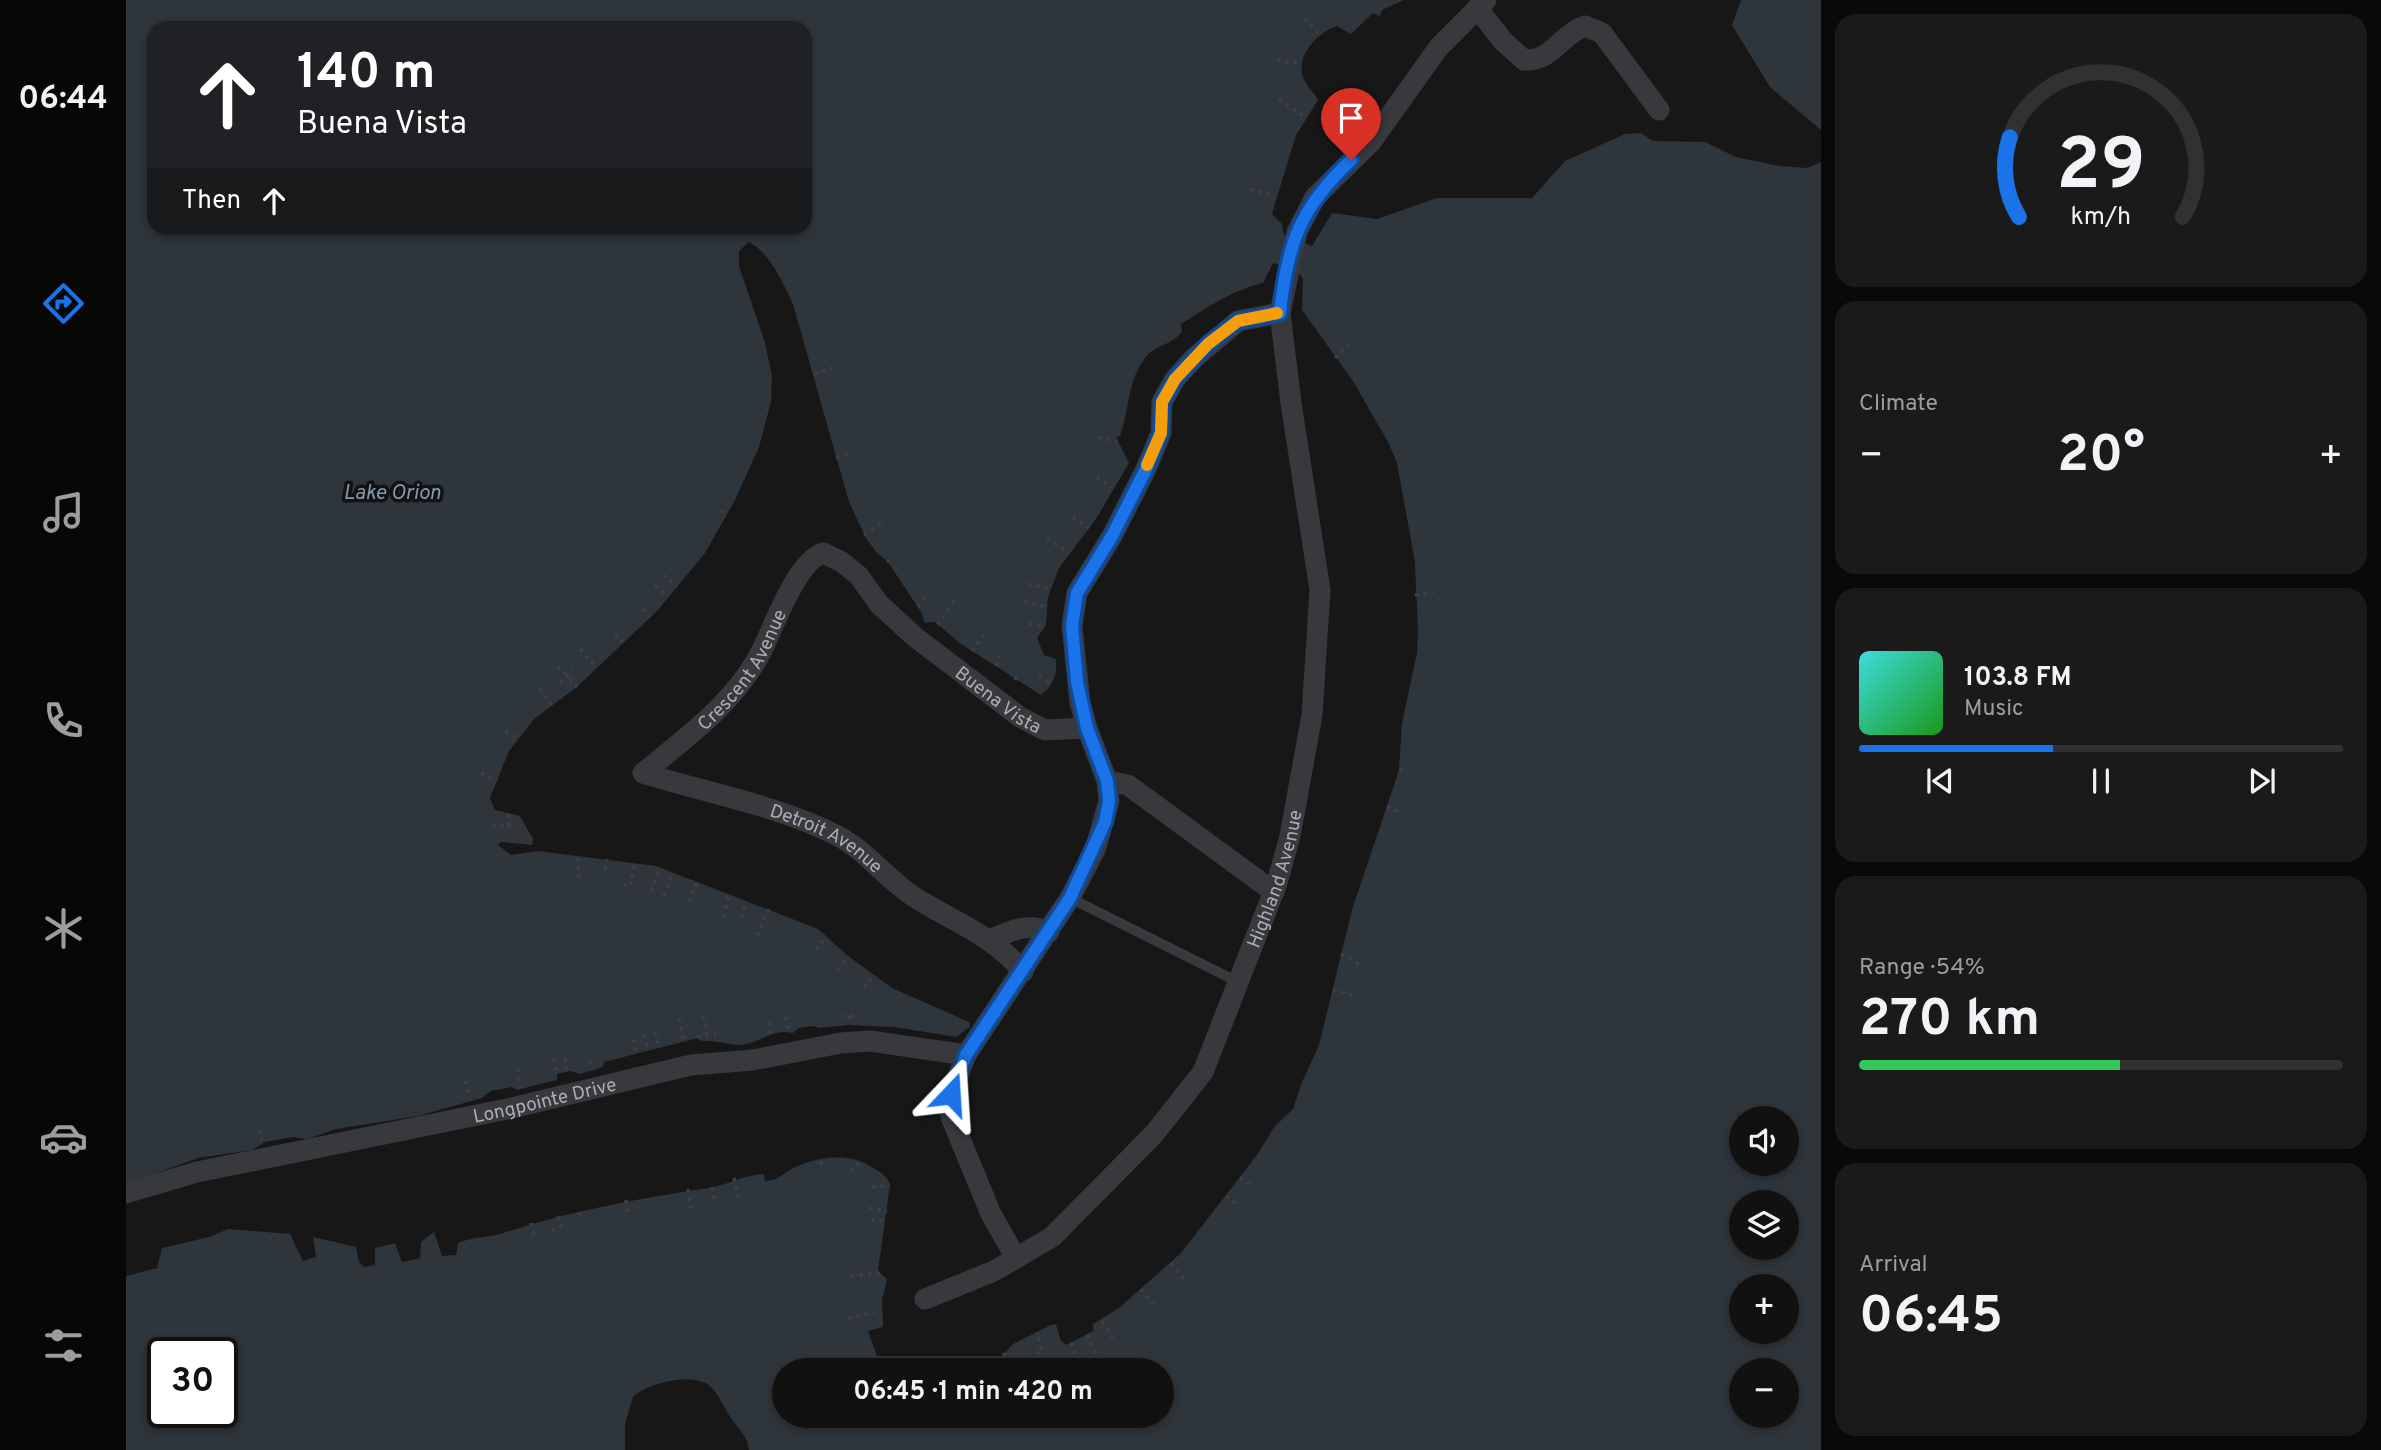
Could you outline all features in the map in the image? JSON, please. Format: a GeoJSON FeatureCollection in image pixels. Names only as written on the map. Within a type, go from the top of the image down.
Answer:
{"type":"FeatureCollection","features":[{"type":"Feature","properties":{"kind":"street"},"geometry":{"type":"LineString","coordinates":[[1016,1258],[991,1214],[951,1117],[951,1094],[966,1055],[1070,898],[1105,822],[1109,801],[1107,781],[1080,703],[1072,626],[1077,593],[1112,536],[1161,433],[1162,402],[1175,379],[1193,359],[1238,321],[1281,302],[1297,232],[1315,197],[1371,142],[1439,47],[1481,4],[1503,41],[1524,60],[1545,57],[1576,29],[1585,26],[1602,33],[1659,110]]}},
{"type":"Feature","properties":{"kind":"street","name":"Highland Avenue"},"geometry":{"type":"LineString","coordinates":[[925,1299],[994,1271],[1052,1237],[1082,1210],[1184,1097],[1203,1072],[1274,892],[1290,836],[1312,715],[1320,590],[1290,403],[1281,302]]}},
{"type":"Feature","properties":{"kind":"street","name":"Buena Vista"},"geometry":{"type":"LineString","coordinates":[[823,553],[842,562],[859,576],[879,604],[915,637],[1020,717],[1045,730],[1087,728]]}},
{"type":"Feature","properties":{"kind":"street","name":"Crescent Avenue"},"geometry":{"type":"LineString","coordinates":[[643,773],[735,691],[755,664],[799,576],[814,556],[823,553]]}},
{"type":"Feature","properties":{"kind":"street","name":"Detroit Avenue"},"geometry":{"type":"LineString","coordinates":[[643,773],[802,821],[837,836],[865,854],[909,894],[990,940],[1011,956],[1023,972]]}},
{"type":"Feature","properties":{"kind":"street"},"geometry":{"type":"LineString","coordinates":[[1107,781],[1128,785],[1274,892]]}},
{"type":"Feature","properties":{"kind":"street"},"geometry":{"type":"LineString","coordinates":[[990,940],[1026,926],[1035,926],[1049,932]]}},
{"type":"Feature","properties":{"kind":"street","name":"Longpointe Drive"},"geometry":{"type":"LineString","coordinates":[[126,1193],[197,1172],[507,1109],[691,1065],[753,1060],[841,1043],[870,1041],[966,1055]]}},
{"type":"Feature","properties":{"kind":"lane"},"geometry":{"type":"LineString","coordinates":[[1070,898],[1238,982]]}},
{"type":"Feature","properties":{"kind":"path"},"geometry":{"type":"LineString","coordinates":[[1305,18],[1320,36]]}},
{"type":"Feature","properties":{"kind":"path"},"geometry":{"type":"LineString","coordinates":[[1277,60],[1302,63]]}},
{"type":"Feature","properties":{"kind":"path"},"geometry":{"type":"LineString","coordinates":[[1279,99],[1306,118]]}},
{"type":"Feature","properties":{"kind":"path"},"geometry":{"type":"LineString","coordinates":[[1250,189],[1275,196]]}},
{"type":"Feature","properties":{"kind":"path"},"geometry":{"type":"LineString","coordinates":[[1335,358],[1349,345]]}},
{"type":"Feature","properties":{"kind":"path"},"geometry":{"type":"LineString","coordinates":[[814,374],[835,367]]}},
{"type":"Feature","properties":{"kind":"path"},"geometry":{"type":"LineString","coordinates":[[1098,437],[1116,442]]}},
{"type":"Feature","properties":{"kind":"path"},"geometry":{"type":"LineString","coordinates":[[836,458],[851,454]]}},
{"type":"Feature","properties":{"kind":"path"},"geometry":{"type":"LineString","coordinates":[[1097,477],[1112,487]]}},
{"type":"Feature","properties":{"kind":"path"},"geometry":{"type":"LineString","coordinates":[[721,511],[728,514]]}},
{"type":"Feature","properties":{"kind":"path"},"geometry":{"type":"LineString","coordinates":[[1073,517],[1089,528]]}},
{"type":"Feature","properties":{"kind":"path"},"geometry":{"type":"LineString","coordinates":[[864,535],[882,523]]}},
{"type":"Feature","properties":{"kind":"path"},"geometry":{"type":"LineString","coordinates":[[1047,538],[1069,553]]}},
{"type":"Feature","properties":{"kind":"path"},"geometry":{"type":"LineString","coordinates":[[887,562],[895,557]]}},
{"type":"Feature","properties":{"kind":"path"},"geometry":{"type":"LineString","coordinates":[[663,575],[677,587]]}},
{"type":"Feature","properties":{"kind":"path"},"geometry":{"type":"LineString","coordinates":[[655,584],[668,597]]}},
{"type":"Feature","properties":{"kind":"path"},"geometry":{"type":"LineString","coordinates":[[1028,584],[1050,589]]}},
{"type":"Feature","properties":{"kind":"path"},"geometry":{"type":"LineString","coordinates":[[1415,594],[1434,592]]}},
{"type":"Feature","properties":{"kind":"path"},"geometry":{"type":"LineString","coordinates":[[918,607],[925,596]]}},
{"type":"Feature","properties":{"kind":"path"},"geometry":{"type":"LineString","coordinates":[[938,625],[954,601]]}},
{"type":"Feature","properties":{"kind":"path"},"geometry":{"type":"LineString","coordinates":[[1024,601],[1048,607]]}},
{"type":"Feature","properties":{"kind":"path"},"geometry":{"type":"LineString","coordinates":[[643,610],[650,617]]}},
{"type":"Feature","properties":{"kind":"path"},"geometry":{"type":"LineString","coordinates":[[1029,624],[1046,625]]}},
{"type":"Feature","properties":{"kind":"path"},"geometry":{"type":"LineString","coordinates":[[615,634],[623,642]]}},
{"type":"Feature","properties":{"kind":"path"},"geometry":{"type":"LineString","coordinates":[[972,651],[984,635]]}},
{"type":"Feature","properties":{"kind":"path"},"geometry":{"type":"LineString","coordinates":[[580,649],[597,668]]}},
{"type":"Feature","properties":{"kind":"path"},"geometry":{"type":"LineString","coordinates":[[996,666],[1000,654]]}},
{"type":"Feature","properties":{"kind":"path"},"geometry":{"type":"LineString","coordinates":[[558,666],[577,687]]}},
{"type":"Feature","properties":{"kind":"path"},"geometry":{"type":"LineString","coordinates":[[560,683],[573,670]]}},
{"type":"Feature","properties":{"kind":"path"},"geometry":{"type":"LineString","coordinates":[[1015,680],[1019,673]]}},
{"type":"Feature","properties":{"kind":"path"},"geometry":{"type":"LineString","coordinates":[[1039,676],[1052,685]]}},
{"type":"Feature","properties":{"kind":"path"},"geometry":{"type":"LineString","coordinates":[[540,688],[551,705]]}},
{"type":"Feature","properties":{"kind":"path"},"geometry":{"type":"LineString","coordinates":[[505,732],[519,738]]}},
{"type":"Feature","properties":{"kind":"path"},"geometry":{"type":"LineString","coordinates":[[1399,770],[1406,770]]}},
{"type":"Feature","properties":{"kind":"path"},"geometry":{"type":"LineString","coordinates":[[481,773],[497,781]]}},
{"type":"Feature","properties":{"kind":"path"},"geometry":{"type":"LineString","coordinates":[[1387,807],[1400,812]]}},
{"type":"Feature","properties":{"kind":"path"},"geometry":{"type":"LineString","coordinates":[[492,825],[509,826],[509,811]]}},
{"type":"Feature","properties":{"kind":"path"},"geometry":{"type":"LineString","coordinates":[[579,858],[579,879]]}},
{"type":"Feature","properties":{"kind":"path"},"geometry":{"type":"LineString","coordinates":[[605,869],[607,859]]}},
{"type":"Feature","properties":{"kind":"path"},"geometry":{"type":"LineString","coordinates":[[623,885],[631,886],[634,862]]}},
{"type":"Feature","properties":{"kind":"path"},"geometry":{"type":"LineString","coordinates":[[652,891],[660,868]]}},
{"type":"Feature","properties":{"kind":"path"},"geometry":{"type":"LineString","coordinates":[[664,896],[672,872]]}},
{"type":"Feature","properties":{"kind":"path"},"geometry":{"type":"LineString","coordinates":[[689,902],[697,883]]}},
{"type":"Feature","properties":{"kind":"path"},"geometry":{"type":"LineString","coordinates":[[724,917],[728,895]]}},
{"type":"Feature","properties":{"kind":"path"},"geometry":{"type":"LineString","coordinates":[[742,918],[746,901]]}},
{"type":"Feature","properties":{"kind":"path"},"geometry":{"type":"LineString","coordinates":[[757,935],[769,909]]}},
{"type":"Feature","properties":{"kind":"path"},"geometry":{"type":"LineString","coordinates":[[816,950],[826,936]]}},
{"type":"Feature","properties":{"kind":"path"},"geometry":{"type":"LineString","coordinates":[[1341,954],[1359,964]]}},
{"type":"Feature","properties":{"kind":"path"},"geometry":{"type":"LineString","coordinates":[[838,970],[848,956]]}},
{"type":"Feature","properties":{"kind":"path"},"geometry":{"type":"LineString","coordinates":[[864,988],[873,975]]}},
{"type":"Feature","properties":{"kind":"path"},"geometry":{"type":"LineString","coordinates":[[1333,990],[1353,995]]}},
{"type":"Feature","properties":{"kind":"path"},"geometry":{"type":"LineString","coordinates":[[703,1014],[707,1038]]}},
{"type":"Feature","properties":{"kind":"path"},"geometry":{"type":"LineString","coordinates":[[841,1016],[859,1017]]}},
{"type":"Feature","properties":{"kind":"path"},"geometry":{"type":"LineString","coordinates":[[850,1016],[850,1026]]}},
{"type":"Feature","properties":{"kind":"path"},"geometry":{"type":"LineString","coordinates":[[785,1017],[789,1033]]}},
{"type":"Feature","properties":{"kind":"path"},"geometry":{"type":"LineString","coordinates":[[679,1018],[684,1041]]}},
{"type":"Feature","properties":{"kind":"path"},"geometry":{"type":"LineString","coordinates":[[768,1022],[771,1034]]}},
{"type":"Feature","properties":{"kind":"path"},"geometry":{"type":"LineString","coordinates":[[655,1032],[659,1048]]}},
{"type":"Feature","properties":{"kind":"path"},"geometry":{"type":"LineString","coordinates":[[697,1037],[707,1038],[716,1034]]}},
{"type":"Feature","properties":{"kind":"path"},"geometry":{"type":"LineString","coordinates":[[644,1035],[648,1050]]}},
{"type":"Feature","properties":{"kind":"path"},"geometry":{"type":"LineString","coordinates":[[633,1039],[636,1052]]}},
{"type":"Feature","properties":{"kind":"path"},"geometry":{"type":"LineString","coordinates":[[565,1058],[567,1072]]}},
{"type":"Feature","properties":{"kind":"path"},"geometry":{"type":"LineString","coordinates":[[554,1059],[557,1074]]}},
{"type":"Feature","properties":{"kind":"path"},"geometry":{"type":"LineString","coordinates":[[589,1061],[593,1070]]}},
{"type":"Feature","properties":{"kind":"path"},"geometry":{"type":"LineString","coordinates":[[517,1069],[522,1089]]}},
{"type":"Feature","properties":{"kind":"path"},"geometry":{"type":"LineString","coordinates":[[466,1080],[471,1100]]}},
{"type":"Feature","properties":{"kind":"path"},"geometry":{"type":"LineString","coordinates":[[259,1130],[262,1143]]}},
{"type":"Feature","properties":{"kind":"path"},"geometry":{"type":"LineString","coordinates":[[821,1161],[822,1168]]}},
{"type":"Feature","properties":{"kind":"path"},"geometry":{"type":"LineString","coordinates":[[850,1171],[861,1161]]}},
{"type":"Feature","properties":{"kind":"path"},"geometry":{"type":"LineString","coordinates":[[734,1178],[739,1200]]}},
{"type":"Feature","properties":{"kind":"path"},"geometry":{"type":"LineString","coordinates":[[1240,1178],[1251,1185]]}},
{"type":"Feature","properties":{"kind":"path"},"geometry":{"type":"LineString","coordinates":[[873,1187],[890,1186]]}},
{"type":"Feature","properties":{"kind":"path"},"geometry":{"type":"LineString","coordinates":[[712,1187],[715,1205]]}},
{"type":"Feature","properties":{"kind":"path"},"geometry":{"type":"LineString","coordinates":[[688,1189],[691,1209]]}},
{"type":"Feature","properties":{"kind":"path"},"geometry":{"type":"LineString","coordinates":[[1226,1196],[1238,1205]]}},
{"type":"Feature","properties":{"kind":"path"},"geometry":{"type":"LineString","coordinates":[[626,1200],[628,1218]]}},
{"type":"Feature","properties":{"kind":"path"},"geometry":{"type":"LineString","coordinates":[[869,1208],[887,1211]]}},
{"type":"Feature","properties":{"kind":"path"},"geometry":{"type":"LineString","coordinates":[[579,1212],[581,1220]]}},
{"type":"Feature","properties":{"kind":"path"},"geometry":{"type":"LineString","coordinates":[[552,1230],[561,1227],[558,1216]]}},
{"type":"Feature","properties":{"kind":"path"},"geometry":{"type":"LineString","coordinates":[[871,1219],[886,1221]]}},
{"type":"Feature","properties":{"kind":"path"},"geometry":{"type":"LineString","coordinates":[[531,1223],[534,1236]]}},
{"type":"Feature","properties":{"kind":"path"},"geometry":{"type":"LineString","coordinates":[[1171,1263],[1185,1281]]}},
{"type":"Feature","properties":{"kind":"path"},"geometry":{"type":"LineString","coordinates":[[851,1276],[880,1273]]}},
{"type":"Feature","properties":{"kind":"path"},"geometry":{"type":"LineString","coordinates":[[1140,1289],[1154,1305]]}},
{"type":"Feature","properties":{"kind":"path"},"geometry":{"type":"LineString","coordinates":[[848,1318],[882,1311]]}},
{"type":"Feature","properties":{"kind":"path"},"geometry":{"type":"LineString","coordinates":[[1102,1321],[1113,1338]]}},
{"type":"Feature","properties":{"kind":"path"},"geometry":{"type":"LineString","coordinates":[[1036,1353],[1042,1351],[1037,1332]]}},
{"type":"Feature","properties":{"kind":"path"},"geometry":{"type":"LineString","coordinates":[[1087,1335],[1097,1354]]}},
{"type":"Feature","properties":{"kind":"path"},"geometry":{"type":"LineString","coordinates":[[1071,1343],[1077,1358]]}},
{"type":"Feature","properties":{"kind":"path"},"geometry":{"type":"LineString","coordinates":[[1003,1353],[1007,1358]]}},
{"type":"Feature","properties":{"kind":"water","name":"Lake Orion"},"geometry":{"type":"Polygon","coordinates":[[[126,0],[1404,0],[1382,10],[1380,16],[1373,13],[1351,34],[1337,26],[1330,29],[1316,39],[1305,53],[1303,77],[1318,100],[1296,135],[1272,214],[1282,224],[1284,235],[1312,246],[1332,213],[1377,219],[1437,198],[1532,198],[1565,161],[1625,134],[1641,133],[1653,141],[1705,142],[1736,157],[1779,166],[1807,168],[1821,162],[1821,1450],[749,1450],[745,1437],[713,1389],[702,1382],[682,1380],[649,1387],[633,1397],[625,1424],[625,1450],[126,1450],[126,1276],[157,1268],[162,1248],[209,1237],[228,1229],[290,1234],[303,1261],[316,1257],[313,1237],[356,1247],[359,1262],[364,1267],[375,1265],[375,1248],[395,1243],[402,1262],[420,1258],[421,1242],[434,1232],[442,1256],[456,1255],[458,1243],[468,1240],[578,1212],[715,1187],[756,1175],[764,1174],[765,1181],[773,1180],[809,1162],[830,1158],[861,1162],[882,1174],[890,1184],[878,1271],[887,1279],[882,1300],[883,1327],[868,1331],[878,1358],[772,1358],[772,1428],[1174,1428],[1174,1358],[1001,1358],[1013,1344],[1051,1325],[1056,1324],[1061,1341],[1066,1345],[1093,1331],[1093,1324],[1119,1308],[1181,1253],[1257,1155],[1275,1126],[1293,1109],[1319,1045],[1352,910],[1399,770],[1402,723],[1417,653],[1418,632],[1415,562],[1397,463],[1353,381],[1302,310],[1303,279],[1296,269],[1273,263],[1263,283],[1230,295],[1181,324],[1182,332],[1150,353],[1135,375],[1120,436],[1116,437],[1129,463],[1096,519],[1059,568],[1048,597],[1046,625],[1037,638],[1044,655],[1056,659],[1056,670],[1052,684],[1041,695],[961,644],[935,622],[925,623],[921,612],[888,562],[866,538],[849,502],[793,304],[770,261],[749,242],[739,251],[739,266],[765,343],[772,376],[771,402],[759,447],[735,500],[705,553],[658,610],[577,687],[534,719],[509,751],[490,798],[495,810],[520,816],[533,839],[532,845],[501,842],[498,845],[511,855],[538,851],[656,866],[818,929],[848,956],[892,988],[969,1022],[970,1027],[956,1037],[895,1027],[848,1025],[799,1028],[793,1033],[779,1032],[740,1045],[701,1041],[698,1038],[604,1062],[603,1067],[580,1074],[571,1071],[557,1074],[557,1080],[517,1090],[512,1087],[491,1091],[482,1098],[418,1116],[336,1129],[307,1139],[293,1137],[265,1142],[252,1150],[198,1158],[126,1184],[126,0]]]}},
{"type":"Feature","properties":{"kind":"water"},"geometry":{"type":"Polygon","coordinates":[[[1741,0],[1821,0],[1821,130],[1770,87],[1732,25],[1741,0]]]}},
{"type":"Feature","properties":{"kind":"slow traffic"},"geometry":{"type":"LineString","coordinates":[[1147,465],[1161,433],[1162,402],[1175,379],[1208,344],[1238,321],[1277,313]]}},
{"type":"Feature","properties":{"kind":"route"},"geometry":{"type":"LineString","coordinates":[[951,1094],[966,1055],[1070,898],[1095,850],[1105,822],[1109,801],[1107,781],[1087,728],[1077,682],[1072,626],[1077,593],[1112,536],[1146,469],[1161,433],[1162,402],[1175,379],[1208,344],[1238,321],[1252,316],[1280,313],[1282,292],[1297,232],[1305,214],[1315,197],[1351,160]]}}]}
